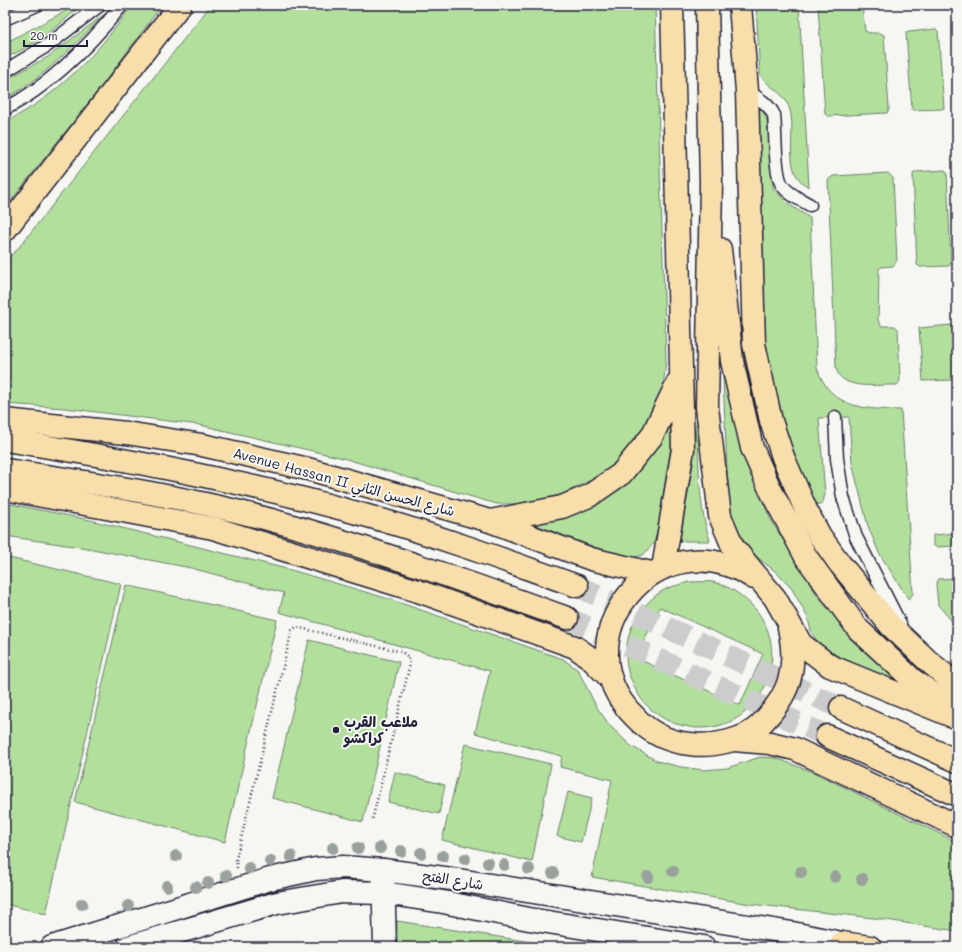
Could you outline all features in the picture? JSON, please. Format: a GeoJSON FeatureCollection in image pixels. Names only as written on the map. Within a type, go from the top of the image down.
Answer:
{"type":"FeatureCollection","features":[{"type":"Feature","properties":{"kind":"main road"},"geometry":{"type":"LineString","coordinates":[[5,230],[180,5]]}},
{"type":"Feature","properties":{"kind":"main road"},"geometry":{"type":"LineString","coordinates":[[657,571],[682,464],[672,5]]}},
{"type":"Feature","properties":{"kind":"main road"},"geometry":{"type":"LineString","coordinates":[[707,5],[711,184],[707,407],[711,454],[720,516],[733,547],[779,603],[801,644],[830,666],[957,718]]}},
{"type":"Feature","properties":{"kind":"main road"},"geometry":{"type":"LineString","coordinates":[[740,5],[747,91],[754,344],[771,422],[794,484],[820,536],[866,598],[891,626],[927,660],[957,685]]}},
{"type":"Feature","properties":{"kind":"main road"},"geometry":{"type":"LineString","coordinates":[[711,184],[724,281],[732,361],[744,419],[757,464],[806,557],[858,629],[913,680],[957,710]]}},
{"type":"Feature","properties":{"kind":"main road"},"geometry":{"type":"LineString","coordinates":[[490,521],[562,507],[589,496],[621,474],[652,436],[680,377]]}},
{"type":"Feature","properties":{"kind":"main road","name":"Avenue Hassan II شارع الحسن الثاني"},"geometry":{"type":"LineString","coordinates":[[5,420],[126,433],[202,445],[308,469],[490,521],[591,559],[657,571]]}},
{"type":"Feature","properties":{"kind":"main road"},"geometry":{"type":"LineString","coordinates":[[5,440],[166,468],[268,490],[352,512],[461,545],[577,586]]}},
{"type":"Feature","properties":{"kind":"main road"},"geometry":{"type":"LineString","coordinates":[[5,470],[153,493],[288,524],[387,555],[567,618]]}},
{"type":"Feature","properties":{"kind":"main road"},"geometry":{"type":"LineString","coordinates":[[5,489],[213,528],[301,554],[418,591],[575,647],[589,657],[611,679]]}},
{"type":"Feature","properties":{"kind":"main road"},"geometry":{"type":"LineString","coordinates":[[764,584],[738,568],[709,560],[679,562],[657,571],[632,589],[618,608],[612,626],[607,655],[611,679],[624,707],[646,729],[674,742],[704,746],[734,740],[770,743],[795,749],[957,826]]}},
{"type":"Feature","properties":{"kind":"main road"},"geometry":{"type":"LineString","coordinates":[[734,740],[759,726],[782,698],[790,678],[794,649],[788,621]]}},
{"type":"Feature","properties":{"kind":"main road"},"geometry":{"type":"LineString","coordinates":[[841,708],[957,761]]}},
{"type":"Feature","properties":{"kind":"main road"},"geometry":{"type":"LineString","coordinates":[[827,736],[957,795]]}},
{"type":"Feature","properties":{"kind":"main road"},"geometry":{"type":"LineString","coordinates":[[852,945],[870,947]]}},
{"type":"Feature","properties":{"kind":"street","name":"شارع الفتح"},"geometry":{"type":"LineString","coordinates":[[52,947],[270,879],[316,869],[343,867],[452,878],[791,940],[852,945]]}},
{"type":"Feature","properties":{"kind":"street"},"geometry":{"type":"LineString","coordinates":[[383,870],[385,947]]}},
{"type":"Feature","properties":{"kind":"street","name":"شارع الفتح"},"geometry":{"type":"LineString","coordinates":[[128,947],[291,900],[342,892],[384,893],[704,947]]}},
{"type":"Feature","properties":{"kind":"lane"},"geometry":{"type":"LineString","coordinates":[[5,20],[36,5]]}},
{"type":"Feature","properties":{"kind":"lane"},"geometry":{"type":"LineString","coordinates":[[5,71],[48,46],[100,5]]}},
{"type":"Feature","properties":{"kind":"lane"},"geometry":{"type":"LineString","coordinates":[[5,109],[32,93],[66,66],[103,29],[122,5]]}},
{"type":"Feature","properties":{"kind":"lane"},"geometry":{"type":"LineString","coordinates":[[747,91],[770,107],[774,115],[778,174],[782,185],[792,195],[810,205]]}},
{"type":"Feature","properties":{"kind":"lane"},"geometry":{"type":"LineString","coordinates":[[835,417],[837,459],[843,497],[856,537],[897,620],[927,660]]}},
{"type":"Feature","properties":{"kind":"path"},"geometry":{"type":"LineString","coordinates":[[240,888],[236,859],[292,630],[296,626],[402,652],[408,657],[410,664],[372,821]]}},
{"type":"Feature","properties":{"kind":"green space"},"geometry":{"type":"Polygon","coordinates":[[[79,5],[79,7],[44,36],[5,58],[5,43],[79,5]]]}},
{"type":"Feature","properties":{"kind":"green space"},"geometry":{"type":"Polygon","coordinates":[[[132,5],[162,5],[101,87],[5,208],[5,122],[24,112],[60,86],[91,56],[132,5]]]}},
{"type":"Feature","properties":{"kind":"green space"},"geometry":{"type":"Polygon","coordinates":[[[211,5],[655,5],[666,361],[662,396],[646,426],[610,468],[585,483],[562,494],[539,501],[517,504],[497,504],[343,458],[200,425],[65,408],[5,404],[5,260],[16,251],[211,5]]]}},
{"type":"Feature","properties":{"kind":"green space"},"geometry":{"type":"Polygon","coordinates":[[[756,5],[799,5],[809,187],[800,181],[792,162],[792,128],[787,102],[780,93],[767,83],[760,75],[756,5]]]}},
{"type":"Feature","properties":{"kind":"green space"},"geometry":{"type":"Polygon","coordinates":[[[818,5],[862,5],[865,31],[884,35],[889,109],[887,113],[828,116],[825,114],[818,5]]]}},
{"type":"Feature","properties":{"kind":"green space"},"geometry":{"type":"Polygon","coordinates":[[[106,13],[46,71],[19,91],[5,99],[5,80],[48,57],[106,13]]]}},
{"type":"Feature","properties":{"kind":"green space"},"geometry":{"type":"Polygon","coordinates":[[[936,29],[938,31],[944,108],[914,110],[912,109],[906,33],[936,29]]]}},
{"type":"Feature","properties":{"kind":"green space"},"geometry":{"type":"Polygon","coordinates":[[[756,106],[763,111],[767,120],[773,188],[787,203],[810,218],[817,368],[823,382],[831,392],[850,404],[874,409],[901,410],[913,593],[909,600],[879,553],[868,526],[852,463],[849,417],[819,418],[825,494],[823,502],[820,504],[813,504],[786,436],[767,368],[762,317],[756,106]]]}},
{"type":"Feature","properties":{"kind":"green space"},"geometry":{"type":"Polygon","coordinates":[[[945,170],[947,173],[951,264],[949,266],[920,267],[917,265],[913,174],[916,172],[945,170]]]}},
{"type":"Feature","properties":{"kind":"green space"},"geometry":{"type":"Polygon","coordinates":[[[888,173],[893,178],[897,260],[893,266],[881,267],[879,269],[878,320],[881,326],[895,326],[898,329],[900,381],[897,385],[861,385],[845,380],[839,375],[836,367],[828,180],[833,176],[888,173]]]}},
{"type":"Feature","properties":{"kind":"green space"},"geometry":{"type":"Polygon","coordinates":[[[953,326],[955,379],[923,381],[919,328],[953,326]]]}},
{"type":"Feature","properties":{"kind":"green space"},"geometry":{"type":"Polygon","coordinates":[[[721,333],[743,450],[750,473],[772,522],[819,598],[853,639],[903,687],[830,652],[818,642],[812,634],[807,616],[792,589],[775,571],[749,551],[737,538],[729,512],[721,333]]]}},
{"type":"Feature","properties":{"kind":"green space"},"geometry":{"type":"Polygon","coordinates":[[[698,403],[700,490],[702,508],[710,541],[680,541],[693,464],[698,403]]]}},
{"type":"Feature","properties":{"kind":"green space"},"geometry":{"type":"Polygon","coordinates":[[[672,419],[671,446],[658,527],[654,543],[643,555],[626,559],[528,522],[566,514],[672,419]]]}},
{"type":"Feature","properties":{"kind":"green space"},"geometry":{"type":"Polygon","coordinates":[[[5,503],[90,520],[291,570],[389,599],[563,659],[578,670],[596,706],[610,726],[631,746],[657,761],[681,767],[704,770],[727,768],[760,757],[776,758],[815,773],[957,842],[957,931],[873,918],[750,904],[592,877],[612,780],[560,767],[562,756],[475,733],[490,671],[279,612],[284,593],[191,568],[87,548],[5,536],[5,503]]]}},
{"type":"Feature","properties":{"kind":"green space"},"geometry":{"type":"Polygon","coordinates":[[[957,533],[957,546],[936,547],[933,545],[933,535],[957,533]]]}},
{"type":"Feature","properties":{"kind":"green space"},"geometry":{"type":"Polygon","coordinates":[[[5,557],[121,584],[46,914],[5,904],[5,557]]]}},
{"type":"Feature","properties":{"kind":"green space"},"geometry":{"type":"Polygon","coordinates":[[[957,578],[957,627],[938,605],[936,584],[939,579],[957,578]]]}},
{"type":"Feature","properties":{"kind":"green space"},"geometry":{"type":"Polygon","coordinates":[[[689,582],[713,582],[738,593],[761,617],[770,638],[772,659],[767,680],[757,699],[742,715],[722,725],[696,728],[680,725],[666,720],[653,711],[642,700],[629,673],[626,659],[626,647],[633,624],[639,613],[656,596],[666,589],[689,582]],[[660,607],[636,658],[740,705],[763,654],[660,607]]]}},
{"type":"Feature","properties":{"kind":"green space"},"geometry":{"type":"Polygon","coordinates":[[[126,585],[277,620],[225,842],[75,802],[126,585]]]}},
{"type":"Feature","properties":{"kind":"green space","name":"ملاعب القرب كراكشو"},"geometry":{"type":"Polygon","coordinates":[[[309,640],[399,662],[363,822],[272,798],[309,640]]]}},
{"type":"Feature","properties":{"kind":"green space"},"geometry":{"type":"Polygon","coordinates":[[[465,744],[551,764],[532,862],[442,840],[465,744]]]}},
{"type":"Feature","properties":{"kind":"green space","name":"ملاعب القرب كراكشو"},"geometry":{"type":"Polygon","coordinates":[[[395,772],[445,785],[439,814],[388,802],[395,772]]]}},
{"type":"Feature","properties":{"kind":"green space"},"geometry":{"type":"Polygon","coordinates":[[[568,792],[592,798],[581,842],[557,836],[568,792]]]}},
{"type":"Feature","properties":{"kind":"green space"},"geometry":{"type":"Polygon","coordinates":[[[397,921],[563,947],[396,947],[397,921]]]}},
{"type":"Feature","properties":{"kind":"tunnel"},"geometry":{"type":"LineString","coordinates":[[577,586],[841,708]]}},
{"type":"Feature","properties":{"kind":"tunnel"},"geometry":{"type":"LineString","coordinates":[[567,618],[827,736]]}},
{"type":"Feature","properties":{"kind":"place","name":"ملاعب القرب كراكشو"},"geometry":{"type":"Point","coordinates":[336,730]}}]}
